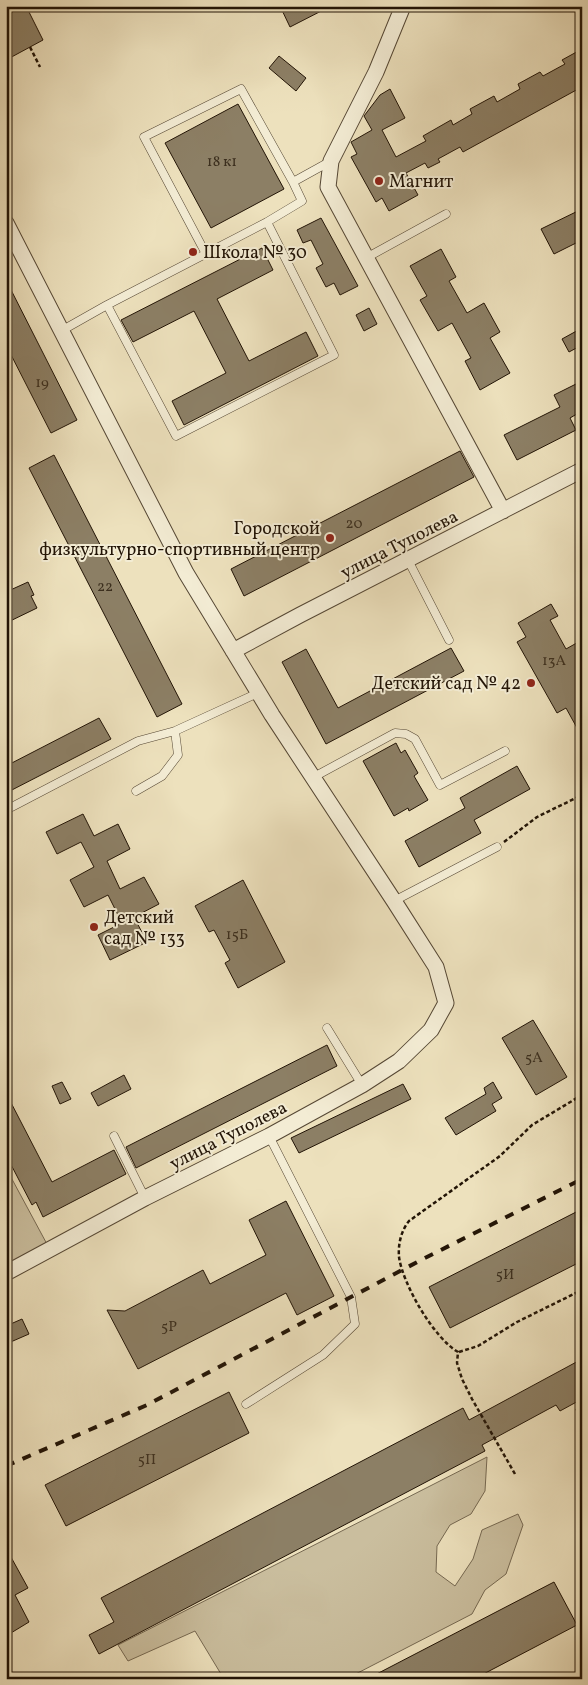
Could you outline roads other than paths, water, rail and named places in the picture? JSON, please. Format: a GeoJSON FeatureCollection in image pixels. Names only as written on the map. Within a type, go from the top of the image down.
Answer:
{"type":"FeatureCollection","features":[{"type":"Feature","properties":{"kind":"street"},"geometry":{"type":"LineString","coordinates":[[403,6],[376,72],[330,161],[328,187],[503,511]]}},
{"type":"Feature","properties":{"kind":"street"},"geometry":{"type":"LineString","coordinates":[[6,223],[186,573],[312,778],[394,901]]}},
{"type":"Feature","properties":{"kind":"street","name":"улица Туполева"},"geometry":{"type":"LineString","coordinates":[[233,651],[582,470]]}},
{"type":"Feature","properties":{"kind":"street","name":"улица Туполева"},"geometry":{"type":"LineString","coordinates":[[6,1273],[145,1198],[269,1136],[362,1085],[399,1061],[431,1030],[446,1003],[436,967],[394,901]]}},
{"type":"Feature","properties":{"kind":"lane"},"geometry":{"type":"LineString","coordinates":[[61,332],[108,305],[206,254],[267,222],[302,201],[241,88],[144,137],[206,254]]}},
{"type":"Feature","properties":{"kind":"lane"},"geometry":{"type":"LineString","coordinates":[[293,182],[330,161]]}},
{"type":"Feature","properties":{"kind":"lane"},"geometry":{"type":"LineString","coordinates":[[366,258],[446,214]]}},
{"type":"Feature","properties":{"kind":"lane"},"geometry":{"type":"LineString","coordinates":[[108,305],[176,436],[334,355],[267,222]]}},
{"type":"Feature","properties":{"kind":"lane"},"geometry":{"type":"LineString","coordinates":[[408,560],[449,640]]}},
{"type":"Feature","properties":{"kind":"lane"},"geometry":{"type":"LineString","coordinates":[[6,810],[138,741],[175,731],[258,692]]}},
{"type":"Feature","properties":{"kind":"lane"},"geometry":{"type":"LineString","coordinates":[[136,791],[162,776],[178,755],[175,731]]}},
{"type":"Feature","properties":{"kind":"lane"},"geometry":{"type":"LineString","coordinates":[[312,778],[395,733],[406,734],[415,739],[440,785],[505,751]]}},
{"type":"Feature","properties":{"kind":"lane"},"geometry":{"type":"LineString","coordinates":[[394,901],[497,847]]}},
{"type":"Feature","properties":{"kind":"lane"},"geometry":{"type":"LineString","coordinates":[[327,1028],[362,1085]]}},
{"type":"Feature","properties":{"kind":"lane"},"geometry":{"type":"LineString","coordinates":[[114,1136],[145,1198]]}},
{"type":"Feature","properties":{"kind":"lane"},"geometry":{"type":"LineString","coordinates":[[246,1404],[323,1355],[355,1324],[351,1297],[269,1136]]}},
{"type":"Feature","properties":{"kind":"railway"},"geometry":{"type":"LineString","coordinates":[[6,1466],[147,1405],[421,1260],[582,1179]]}},
{"type":"Feature","properties":{"kind":"railway"},"geometry":{"type":"LineString","coordinates":[[576,1411],[582,1409]]}},
{"type":"Feature","properties":{"kind":"place","name":"Магнит"},"geometry":{"type":"Point","coordinates":[379,181]}},
{"type":"Feature","properties":{"kind":"place","name":"Школа № 30"},"geometry":{"type":"Point","coordinates":[193,252]}},
{"type":"Feature","properties":{"kind":"place","name":"Городской физкультурно-спортивный центр"},"geometry":{"type":"Point","coordinates":[330,538]}},
{"type":"Feature","properties":{"kind":"place","name":"Детский сад № 42"},"geometry":{"type":"Point","coordinates":[531,683]}},
{"type":"Feature","properties":{"kind":"place","name":"Детский сад № 133"},"geometry":{"type":"Point","coordinates":[94,927]}}]}
